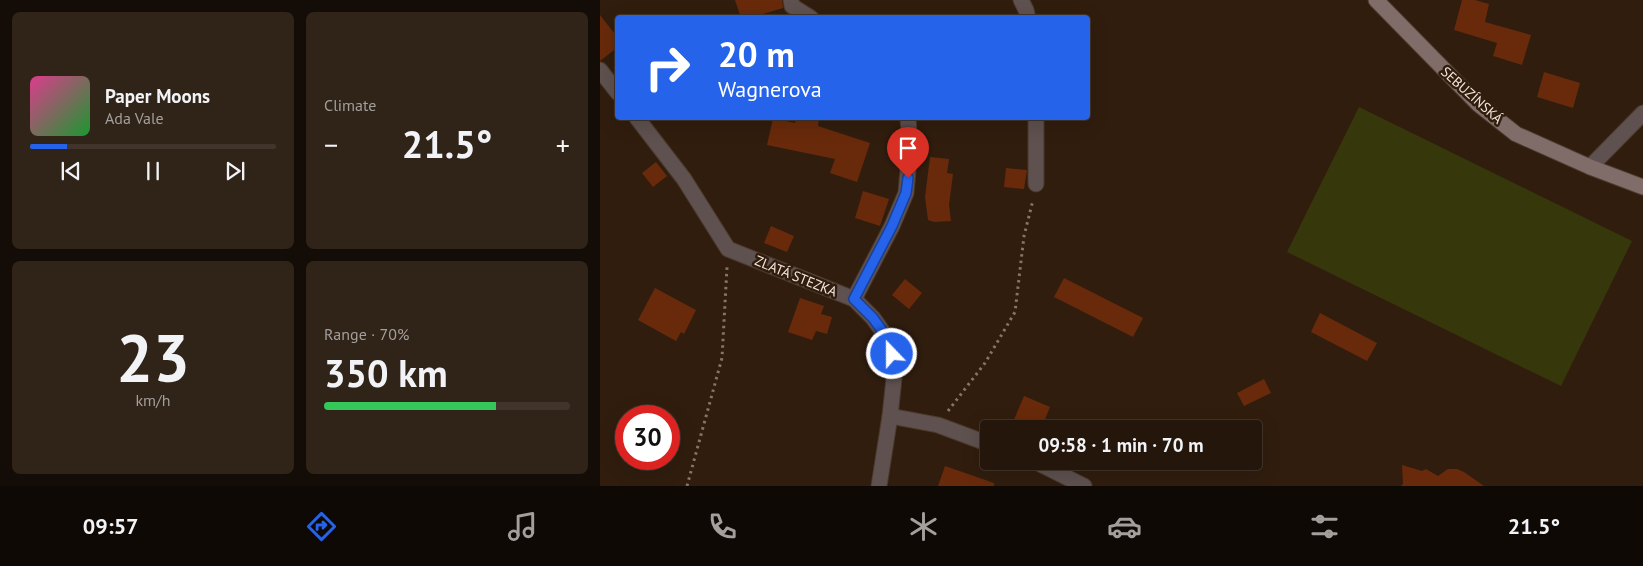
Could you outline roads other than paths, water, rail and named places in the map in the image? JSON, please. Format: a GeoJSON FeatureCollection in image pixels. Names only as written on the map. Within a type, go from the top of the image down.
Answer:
{"type":"FeatureCollection","features":[{"type":"Feature","properties":{"kind":"main road","name":"SEBUZÍNSKÁ"},"geometry":{"type":"LineString","coordinates":[[1376,0],[1478,104],[1516,134],[1590,167],[1643,187]]}},
{"type":"Feature","properties":{"kind":"street"},"geometry":{"type":"LineString","coordinates":[[791,0],[792,6],[806,15]]}},
{"type":"Feature","properties":{"kind":"street"},"geometry":{"type":"LineString","coordinates":[[1021,0],[1027,15]]}},
{"type":"Feature","properties":{"kind":"street"},"geometry":{"type":"LineString","coordinates":[[600,70],[615,89]]}},
{"type":"Feature","properties":{"kind":"street"},"geometry":{"type":"LineString","coordinates":[[1590,167],[1643,113]]}},
{"type":"Feature","properties":{"kind":"street","name":"ZLATÁ STEZKA"},"geometry":{"type":"LineString","coordinates":[[639,120],[684,179],[728,249],[854,299],[873,318],[888,339],[895,369],[880,486]]}},
{"type":"Feature","properties":{"kind":"street"},"geometry":{"type":"LineString","coordinates":[[854,299],[892,226],[906,193],[910,147],[908,120]]}},
{"type":"Feature","properties":{"kind":"street"},"geometry":{"type":"LineString","coordinates":[[1036,120],[1036,184]]}},
{"type":"Feature","properties":{"kind":"street"},"geometry":{"type":"LineString","coordinates":[[890,416],[938,425],[980,441]]}},
{"type":"Feature","properties":{"kind":"street"},"geometry":{"type":"LineString","coordinates":[[1052,470],[1084,486]]}}]}
